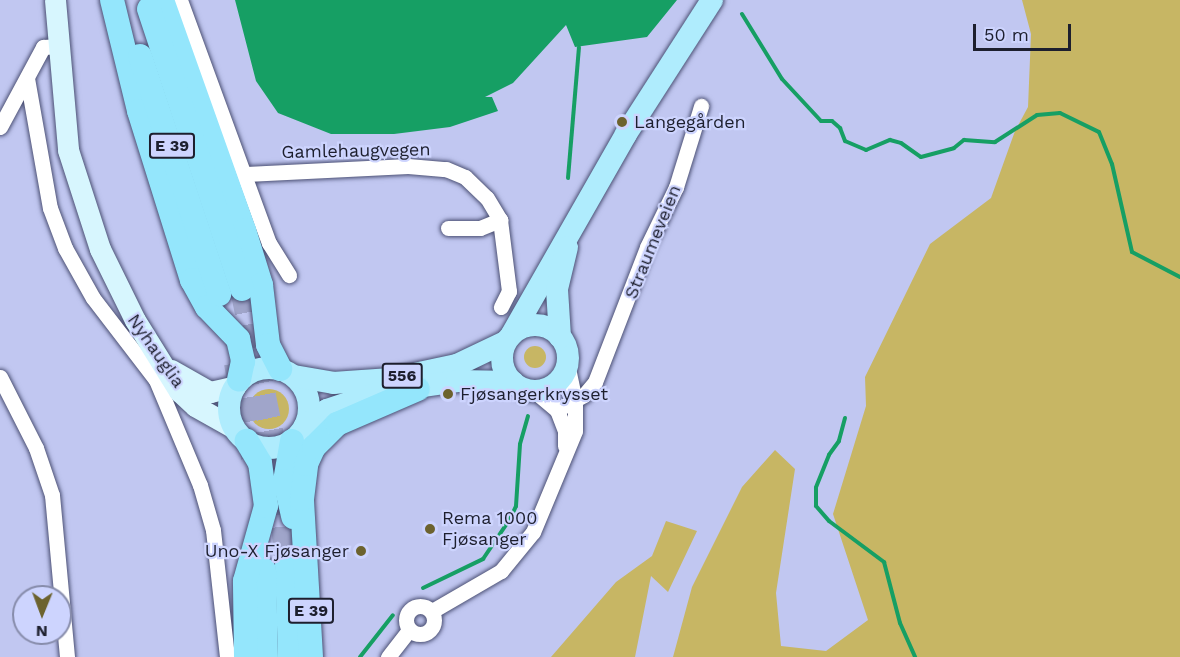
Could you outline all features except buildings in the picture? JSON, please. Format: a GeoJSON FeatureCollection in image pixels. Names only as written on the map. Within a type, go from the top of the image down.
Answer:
{"type":"FeatureCollection","features":[{"type":"Feature","properties":{"kind":"highway","name":"E 39"},"geometry":{"type":"LineString","coordinates":[[112,0],[139,111],[192,280],[207,307],[238,339],[243,361],[237,383]]}},
{"type":"Feature","properties":{"kind":"highway","name":"E 39"},"geometry":{"type":"LineString","coordinates":[[122,0],[219,294]]}},
{"type":"Feature","properties":{"kind":"highway","name":"E 39"},"geometry":{"type":"LineString","coordinates":[[146,0],[242,289]]}},
{"type":"Feature","properties":{"kind":"highway","name":"E 39"},"geometry":{"type":"LineString","coordinates":[[162,0],[244,230],[261,285],[268,345],[287,372]]}},
{"type":"Feature","properties":{"kind":"highway","name":"E 39"},"geometry":{"type":"LineString","coordinates":[[266,657],[302,486],[314,447],[337,424],[358,412],[418,389]]}},
{"type":"Feature","properties":{"kind":"highway","name":"E 39"},"geometry":{"type":"LineString","coordinates":[[290,657],[285,481],[298,433]]}},
{"type":"Feature","properties":{"kind":"highway","name":"E 39"},"geometry":{"type":"LineString","coordinates":[[241,435],[262,469],[266,506],[245,581],[246,657]]}},
{"type":"Feature","properties":{"kind":"highway","name":"E 39"},"geometry":{"type":"LineString","coordinates":[[286,567],[310,657]]}},
{"type":"Feature","properties":{"kind":"main road"},"geometry":{"type":"LineString","coordinates":[[55,0],[66,132],[73,174],[117,285],[188,400],[265,448],[298,433]]}},
{"type":"Feature","properties":{"kind":"main road"},"geometry":{"type":"LineString","coordinates":[[60,46],[67,22],[66,0]]}},
{"type":"Feature","properties":{"kind":"main road"},"geometry":{"type":"LineString","coordinates":[[523,386],[502,364],[509,338],[556,252],[570,236],[626,134],[712,0]]}},
{"type":"Feature","properties":{"kind":"main road"},"geometry":{"type":"LineString","coordinates":[[567,364],[560,337],[557,290],[570,236]]}},
{"type":"Feature","properties":{"kind":"main road","name":"556"},"geometry":{"type":"LineString","coordinates":[[287,372],[333,383],[391,379],[458,365],[532,325],[543,326],[560,337]]}},
{"type":"Feature","properties":{"kind":"main road","name":"556"},"geometry":{"type":"LineString","coordinates":[[298,433],[327,410],[353,399],[381,392],[418,389],[457,381],[523,386],[555,384],[567,364]]}},
{"type":"Feature","properties":{"kind":"main road"},"geometry":{"type":"LineString","coordinates":[[165,366],[210,392],[237,383],[258,369],[287,372]]}},
{"type":"Feature","properties":{"kind":"main road","name":"E 39"},"geometry":{"type":"LineString","coordinates":[[287,372],[308,399],[298,433]]}},
{"type":"Feature","properties":{"kind":"main road","name":"E 39"},"geometry":{"type":"LineString","coordinates":[[237,383],[229,410],[241,435]]}},
{"type":"Feature","properties":{"kind":"street"},"geometry":{"type":"LineString","coordinates":[[180,0],[246,174],[268,243],[289,275]]}},
{"type":"Feature","properties":{"kind":"street"},"geometry":{"type":"LineString","coordinates":[[0,127],[3,108],[27,78],[43,47],[60,46]]}},
{"type":"Feature","properties":{"kind":"street","name":"Nyhauglia"},"geometry":{"type":"LineString","coordinates":[[27,78],[50,208],[65,248],[93,298],[156,380],[200,485],[213,530],[227,657]]}},
{"type":"Feature","properties":{"kind":"street","name":"Straumeveien"},"geometry":{"type":"LineString","coordinates":[[557,410],[575,401],[592,387],[625,313],[647,247],[676,187],[701,106]]}},
{"type":"Feature","properties":{"kind":"street","name":"Gamlehaugvegen"},"geometry":{"type":"LineString","coordinates":[[246,174],[408,166],[446,170],[465,177],[479,190],[500,220]]}},
{"type":"Feature","properties":{"kind":"street"},"geometry":{"type":"LineString","coordinates":[[448,228],[480,228],[500,220],[509,291],[501,307]]}},
{"type":"Feature","properties":{"kind":"street"},"geometry":{"type":"LineString","coordinates":[[388,657],[410,630],[418,635],[429,632],[434,623],[432,612],[475,588],[515,556],[542,516],[574,431],[575,401],[567,364]]}},
{"type":"Feature","properties":{"kind":"street"},"geometry":{"type":"LineString","coordinates":[[0,377],[36,448],[52,495],[67,657]]}},
{"type":"Feature","properties":{"kind":"street"},"geometry":{"type":"LineString","coordinates":[[523,386],[557,410],[565,431],[565,455]]}},
{"type":"Feature","properties":{"kind":"shaded area"},"geometry":{"type":"Polygon","coordinates":[[[235,0],[677,0],[647,37],[575,47],[566,25],[513,83],[485,97],[492,97],[498,111],[450,127],[394,134],[331,134],[278,113],[256,81],[235,0]]]}},
{"type":"Feature","properties":{"kind":"shaded area"},"geometry":{"type":"Polygon","coordinates":[[[1022,0],[1180,0],[1180,657],[673,657],[692,587],[742,487],[775,450],[795,469],[776,593],[781,646],[826,651],[868,620],[833,514],[866,406],[865,377],[930,244],[991,198],[1015,131],[1028,107],[1031,34],[1022,0]]]}},
{"type":"Feature","properties":{"kind":"shaded area"},"geometry":{"type":"Polygon","coordinates":[[[535,346],[545,353],[546,357],[539,367],[535,368],[525,361],[524,357],[531,347],[535,346]]]}},
{"type":"Feature","properties":{"kind":"shaded area"},"geometry":{"type":"Polygon","coordinates":[[[269,389],[283,395],[289,409],[283,423],[269,429],[255,423],[249,409],[255,395],[269,389]]]}},
{"type":"Feature","properties":{"kind":"shaded area"},"geometry":{"type":"Polygon","coordinates":[[[666,521],[697,531],[668,592],[651,576],[635,657],[551,657],[616,582],[652,556],[666,521]]]}},
{"type":"Feature","properties":{"kind":"waterway"},"geometry":{"type":"LineString","coordinates":[[742,14],[782,79],[821,121],[832,121],[840,128],[845,141],[866,150],[890,140],[901,143],[921,157],[954,148],[964,140],[995,142],[1037,115],[1060,113],[1099,132],[1112,164],[1132,252],[1180,277]]}},
{"type":"Feature","properties":{"kind":"waterway"},"geometry":{"type":"LineString","coordinates":[[568,178],[579,47]]}},
{"type":"Feature","properties":{"kind":"waterway"},"geometry":{"type":"LineString","coordinates":[[423,588],[483,559],[510,519],[516,506],[520,444],[528,416]]}},
{"type":"Feature","properties":{"kind":"waterway"},"geometry":{"type":"LineString","coordinates":[[845,418],[839,441],[829,455],[816,488],[816,506],[829,521],[884,562],[900,623],[915,657]]}},
{"type":"Feature","properties":{"kind":"waterway"},"geometry":{"type":"LineString","coordinates":[[360,657],[393,615]]}},
{"type":"Feature","properties":{"kind":"tunnel"},"geometry":{"type":"LineString","coordinates":[[242,289],[276,455],[287,565]]}},
{"type":"Feature","properties":{"kind":"tunnel"},"geometry":{"type":"LineString","coordinates":[[236,363],[254,462]]}},
{"type":"Feature","properties":{"kind":"place","name":"Langegården"},"geometry":{"type":"Point","coordinates":[622,122]}},
{"type":"Feature","properties":{"kind":"place","name":"Fjøsangerkrysset"},"geometry":{"type":"Point","coordinates":[448,394]}},
{"type":"Feature","properties":{"kind":"place","name":"Rema 1000 Fjøsanger"},"geometry":{"type":"Point","coordinates":[430,529]}},
{"type":"Feature","properties":{"kind":"place","name":"Uno-X Fjøsanger"},"geometry":{"type":"Point","coordinates":[361,551]}}]}
